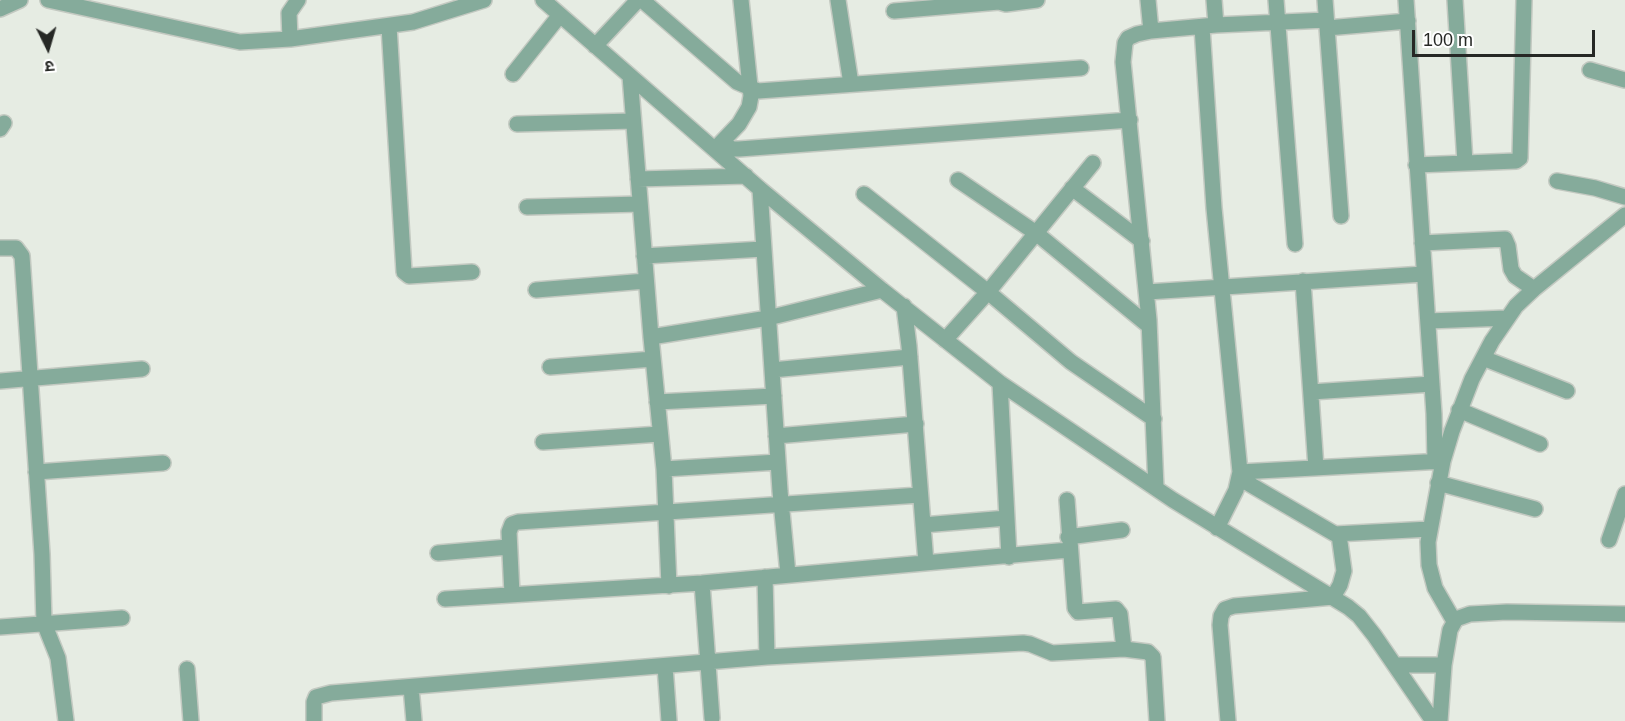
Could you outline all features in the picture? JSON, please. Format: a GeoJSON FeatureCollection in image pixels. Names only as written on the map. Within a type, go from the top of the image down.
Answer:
{"type":"FeatureCollection","features":[{"type":"Feature","properties":{"kind":"street"},"geometry":{"type":"LineString","coordinates":[[0,9],[20,0]]}},
{"type":"Feature","properties":{"kind":"street"},"geometry":{"type":"LineString","coordinates":[[48,0],[240,42],[291,39],[413,22],[453,5],[484,0]]}},
{"type":"Feature","properties":{"kind":"street"},"geometry":{"type":"LineString","coordinates":[[291,39],[289,13],[298,0]]}},
{"type":"Feature","properties":{"kind":"street"},"geometry":{"type":"LineString","coordinates":[[543,0],[630,76],[718,147],[760,189],[882,290],[1000,382],[1217,528],[1333,597],[1359,616],[1433,721]]}},
{"type":"Feature","properties":{"kind":"street"},"geometry":{"type":"LineString","coordinates":[[595,46],[640,0],[737,82],[752,89],[765,91],[1081,68]]}},
{"type":"Feature","properties":{"kind":"street"},"geometry":{"type":"LineString","coordinates":[[718,147],[746,112],[752,89],[741,0]]}},
{"type":"Feature","properties":{"kind":"street"},"geometry":{"type":"LineString","coordinates":[[838,0],[851,84]]}},
{"type":"Feature","properties":{"kind":"street"},"geometry":{"type":"LineString","coordinates":[[894,11],[915,4],[998,1],[1006,4],[1037,0]]}},
{"type":"Feature","properties":{"kind":"street"},"geometry":{"type":"LineString","coordinates":[[1149,0],[1151,31]]}},
{"type":"Feature","properties":{"kind":"street"},"geometry":{"type":"LineString","coordinates":[[1214,0],[1209,26],[1214,208],[1239,475],[1236,490],[1217,528]]}},
{"type":"Feature","properties":{"kind":"street"},"geometry":{"type":"LineString","coordinates":[[1276,0],[1295,244]]}},
{"type":"Feature","properties":{"kind":"street"},"geometry":{"type":"LineString","coordinates":[[1325,0],[1341,216]]}},
{"type":"Feature","properties":{"kind":"street"},"geometry":{"type":"LineString","coordinates":[[1406,0],[1416,165],[1439,461],[1428,552],[1431,574],[1442,602],[1454,621]]}},
{"type":"Feature","properties":{"kind":"street"},"geometry":{"type":"LineString","coordinates":[[1455,0],[1465,163]]}},
{"type":"Feature","properties":{"kind":"street"},"geometry":{"type":"LineString","coordinates":[[1416,165],[1516,161],[1520,158],[1524,0]]}},
{"type":"Feature","properties":{"kind":"street"},"geometry":{"type":"LineString","coordinates":[[513,74],[560,15]]}},
{"type":"Feature","properties":{"kind":"street"},"geometry":{"type":"LineString","coordinates":[[1156,488],[1147,292],[1123,49],[1128,38],[1151,31],[1209,26],[1278,22],[1327,24],[1408,21]]}},
{"type":"Feature","properties":{"kind":"street"},"geometry":{"type":"LineString","coordinates":[[389,26],[404,272],[409,276],[472,272]]}},
{"type":"Feature","properties":{"kind":"street"},"geometry":{"type":"LineString","coordinates":[[1590,70],[1625,80]]}},
{"type":"Feature","properties":{"kind":"street"},"geometry":{"type":"LineString","coordinates":[[630,76],[664,469],[669,586]]}},
{"type":"Feature","properties":{"kind":"street"},"geometry":{"type":"LineString","coordinates":[[718,147],[740,149],[1130,120]]}},
{"type":"Feature","properties":{"kind":"street"},"geometry":{"type":"LineString","coordinates":[[517,124],[633,121]]}},
{"type":"Feature","properties":{"kind":"street"},"geometry":{"type":"LineString","coordinates":[[945,340],[988,292],[1093,163]]}},
{"type":"Feature","properties":{"kind":"street"},"geometry":{"type":"LineString","coordinates":[[638,179],[746,176]]}},
{"type":"Feature","properties":{"kind":"street"},"geometry":{"type":"LineString","coordinates":[[958,180],[1036,233],[1149,327]]}},
{"type":"Feature","properties":{"kind":"street"},"geometry":{"type":"LineString","coordinates":[[1557,181],[1595,188],[1625,197]]}},
{"type":"Feature","properties":{"kind":"street"},"geometry":{"type":"LineString","coordinates":[[1072,188],[1142,242]]}},
{"type":"Feature","properties":{"kind":"street"},"geometry":{"type":"LineString","coordinates":[[760,189],[776,436],[788,574]]}},
{"type":"Feature","properties":{"kind":"street"},"geometry":{"type":"LineString","coordinates":[[864,194],[988,292],[1071,362],[1154,419]]}},
{"type":"Feature","properties":{"kind":"street"},"geometry":{"type":"LineString","coordinates":[[527,207],[640,204]]}},
{"type":"Feature","properties":{"kind":"street"},"geometry":{"type":"LineString","coordinates":[[1439,461],[1483,358],[1507,318],[1534,289],[1625,215]]}},
{"type":"Feature","properties":{"kind":"street"},"geometry":{"type":"LineString","coordinates":[[1422,243],[1505,239],[1513,273],[1534,289]]}},
{"type":"Feature","properties":{"kind":"street"},"geometry":{"type":"LineString","coordinates":[[0,248],[16,248],[22,256],[44,623],[58,658],[66,721]]}},
{"type":"Feature","properties":{"kind":"street"},"geometry":{"type":"LineString","coordinates":[[644,256],[763,249]]}},
{"type":"Feature","properties":{"kind":"street"},"geometry":{"type":"LineString","coordinates":[[1147,292],[1424,274]]}},
{"type":"Feature","properties":{"kind":"street"},"geometry":{"type":"LineString","coordinates":[[536,290],[646,281]]}},
{"type":"Feature","properties":{"kind":"street"},"geometry":{"type":"LineString","coordinates":[[1303,281],[1316,468]]}},
{"type":"Feature","properties":{"kind":"street"},"geometry":{"type":"LineString","coordinates":[[651,337],[768,318],[882,290]]}},
{"type":"Feature","properties":{"kind":"street"},"geometry":{"type":"LineString","coordinates":[[904,306],[916,424],[926,563]]}},
{"type":"Feature","properties":{"kind":"street"},"geometry":{"type":"LineString","coordinates":[[1428,321],[1507,318]]}},
{"type":"Feature","properties":{"kind":"street"},"geometry":{"type":"LineString","coordinates":[[772,370],[910,357]]}},
{"type":"Feature","properties":{"kind":"street"},"geometry":{"type":"LineString","coordinates":[[1483,358],[1568,391]]}},
{"type":"Feature","properties":{"kind":"street"},"geometry":{"type":"LineString","coordinates":[[550,367],[653,359]]}},
{"type":"Feature","properties":{"kind":"street"},"geometry":{"type":"LineString","coordinates":[[0,381],[142,369]]}},
{"type":"Feature","properties":{"kind":"street"},"geometry":{"type":"LineString","coordinates":[[1000,382],[1010,556]]}},
{"type":"Feature","properties":{"kind":"street"},"geometry":{"type":"LineString","coordinates":[[1311,392],[1432,384]]}},
{"type":"Feature","properties":{"kind":"street"},"geometry":{"type":"LineString","coordinates":[[657,402],[774,396]]}},
{"type":"Feature","properties":{"kind":"street"},"geometry":{"type":"LineString","coordinates":[[1460,410],[1540,444]]}},
{"type":"Feature","properties":{"kind":"street"},"geometry":{"type":"LineString","coordinates":[[776,436],[916,424]]}},
{"type":"Feature","properties":{"kind":"street"},"geometry":{"type":"LineString","coordinates":[[543,442],[660,434]]}},
{"type":"Feature","properties":{"kind":"street"},"geometry":{"type":"LineString","coordinates":[[1239,475],[1439,461]]}},
{"type":"Feature","properties":{"kind":"street"},"geometry":{"type":"LineString","coordinates":[[664,469],[778,462]]}},
{"type":"Feature","properties":{"kind":"street"},"geometry":{"type":"LineString","coordinates":[[36,472],[163,463]]}},
{"type":"Feature","properties":{"kind":"street"},"geometry":{"type":"LineString","coordinates":[[1239,475],[1329,532],[1339,535],[1430,529]]}},
{"type":"Feature","properties":{"kind":"street"},"geometry":{"type":"LineString","coordinates":[[1438,483],[1535,509]]}},
{"type":"Feature","properties":{"kind":"street"},"geometry":{"type":"LineString","coordinates":[[1609,540],[1625,494]]}},
{"type":"Feature","properties":{"kind":"street"},"geometry":{"type":"LineString","coordinates":[[512,594],[508,547],[510,528],[512,524],[518,522],[920,495]]}},
{"type":"Feature","properties":{"kind":"street"},"geometry":{"type":"LineString","coordinates":[[1066,500],[1076,610],[1080,612],[1116,609],[1120,614],[1124,650]]}},
{"type":"Feature","properties":{"kind":"street"},"geometry":{"type":"LineString","coordinates":[[923,525],[1007,518]]}},
{"type":"Feature","properties":{"kind":"street"},"geometry":{"type":"LineString","coordinates":[[445,599],[669,586],[1010,556],[1122,530]]}},
{"type":"Feature","properties":{"kind":"street"},"geometry":{"type":"LineString","coordinates":[[1333,597],[1344,571],[1339,535]]}},
{"type":"Feature","properties":{"kind":"street"},"geometry":{"type":"LineString","coordinates":[[438,553],[508,547]]}},
{"type":"Feature","properties":{"kind":"street"},"geometry":{"type":"LineString","coordinates":[[765,577],[767,657]]}},
{"type":"Feature","properties":{"kind":"street"},"geometry":{"type":"LineString","coordinates":[[702,583],[712,718]]}},
{"type":"Feature","properties":{"kind":"street"},"geometry":{"type":"LineString","coordinates":[[1228,721],[1220,625],[1221,616],[1226,609],[1234,606],[1333,597]]}},
{"type":"Feature","properties":{"kind":"street"},"geometry":{"type":"LineString","coordinates":[[1440,721],[1444,665],[1450,630],[1454,621],[1461,616],[1489,613],[1625,614]]}},
{"type":"Feature","properties":{"kind":"street"},"geometry":{"type":"LineString","coordinates":[[0,627],[122,618]]}},
{"type":"Feature","properties":{"kind":"street"},"geometry":{"type":"LineString","coordinates":[[314,721],[314,702],[320,694],[767,657],[1030,644],[1052,653],[1124,650],[1152,654],[1157,721]]}},
{"type":"Feature","properties":{"kind":"street"},"geometry":{"type":"LineString","coordinates":[[1395,665],[1444,665]]}},
{"type":"Feature","properties":{"kind":"street"},"geometry":{"type":"LineString","coordinates":[[665,666],[669,721]]}},
{"type":"Feature","properties":{"kind":"street"},"geometry":{"type":"LineString","coordinates":[[187,669],[191,721]]}},
{"type":"Feature","properties":{"kind":"street"},"geometry":{"type":"LineString","coordinates":[[411,687],[414,721]]}}]}
